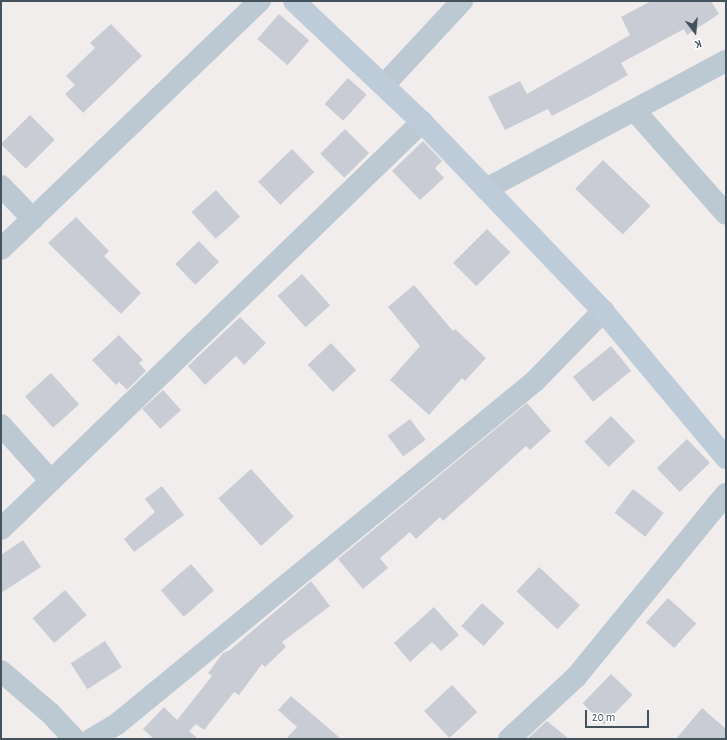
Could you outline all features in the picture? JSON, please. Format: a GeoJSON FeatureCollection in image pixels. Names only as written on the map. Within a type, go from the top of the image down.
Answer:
{"type":"FeatureCollection","features":[{"type":"Feature","properties":{"kind":"street"},"geometry":{"type":"LineString","coordinates":[[1,249],[260,1]]}},
{"type":"Feature","properties":{"kind":"street"},"geometry":{"type":"LineString","coordinates":[[294,1],[422,122],[603,311],[725,456]]}},
{"type":"Feature","properties":{"kind":"street"},"geometry":{"type":"LineString","coordinates":[[384,85],[462,1]]}},
{"type":"Feature","properties":{"kind":"street"},"geometry":{"type":"LineString","coordinates":[[486,189],[726,62]]}},
{"type":"Feature","properties":{"kind":"street"},"geometry":{"type":"LineString","coordinates":[[635,111],[726,214]]}},
{"type":"Feature","properties":{"kind":"street"},"geometry":{"type":"LineString","coordinates":[[1,529],[422,122]]}},
{"type":"Feature","properties":{"kind":"street"},"geometry":{"type":"LineString","coordinates":[[1,186],[33,219]]}},
{"type":"Feature","properties":{"kind":"street"},"geometry":{"type":"LineString","coordinates":[[92,739],[123,719],[535,381],[603,311]]}},
{"type":"Feature","properties":{"kind":"street"},"geometry":{"type":"LineString","coordinates":[[1,425],[51,481]]}},
{"type":"Feature","properties":{"kind":"street"},"geometry":{"type":"LineString","coordinates":[[509,739],[576,677],[726,494]]}},
{"type":"Feature","properties":{"kind":"street"},"geometry":{"type":"LineString","coordinates":[[1,671],[50,714],[74,739]]}},
{"type":"Feature","properties":{"kind":"building"},"geometry":{"type":"Polygon","coordinates":[[[651,1],[711,1],[719,14],[687,35],[684,29],[621,63],[628,75],[598,92],[552,116],[548,109],[505,130],[488,97],[520,81],[527,94],[630,35],[621,17],[651,1]]]}},
{"type":"Feature","properties":{"kind":"building"},"geometry":{"type":"Polygon","coordinates":[[[279,14],[309,40],[288,65],[257,39],[279,14]]]}},
{"type":"Feature","properties":{"kind":"building"},"geometry":{"type":"Polygon","coordinates":[[[111,24],[142,56],[83,113],[65,94],[75,85],[66,76],[95,48],[90,43],[111,24]]]}},
{"type":"Feature","properties":{"kind":"building"},"geometry":{"type":"Polygon","coordinates":[[[348,78],[367,95],[343,121],[325,104],[348,78]]]}},
{"type":"Feature","properties":{"kind":"building"},"geometry":{"type":"Polygon","coordinates":[[[30,115],[55,140],[26,169],[1,144],[30,115]]]}},
{"type":"Feature","properties":{"kind":"building"},"geometry":{"type":"Polygon","coordinates":[[[345,129],[369,153],[344,178],[320,154],[345,129]]]}},
{"type":"Feature","properties":{"kind":"building"},"geometry":{"type":"Polygon","coordinates":[[[423,141],[442,161],[435,168],[444,178],[420,200],[392,171],[423,141]]]}},
{"type":"Feature","properties":{"kind":"building"},"geometry":{"type":"Polygon","coordinates":[[[292,149],[314,172],[280,205],[258,182],[292,149]]]}},
{"type":"Feature","properties":{"kind":"building"},"geometry":{"type":"Polygon","coordinates":[[[603,160],[650,206],[623,235],[575,189],[603,160]]]}},
{"type":"Feature","properties":{"kind":"building"},"geometry":{"type":"Polygon","coordinates":[[[216,190],[240,217],[216,239],[191,212],[216,190]]]}},
{"type":"Feature","properties":{"kind":"building"},"geometry":{"type":"Polygon","coordinates":[[[76,217],[109,251],[104,256],[141,293],[121,314],[48,243],[76,217]]]}},
{"type":"Feature","properties":{"kind":"building"},"geometry":{"type":"Polygon","coordinates":[[[487,229],[510,252],[476,286],[453,263],[487,229]]]}},
{"type":"Feature","properties":{"kind":"building"},"geometry":{"type":"Polygon","coordinates":[[[199,241],[219,262],[195,285],[175,264],[199,241]]]}},
{"type":"Feature","properties":{"kind":"building"},"geometry":{"type":"Polygon","coordinates":[[[302,274],[330,305],[306,327],[277,296],[302,274]]]}},
{"type":"Feature","properties":{"kind":"building"},"geometry":{"type":"Polygon","coordinates":[[[414,285],[453,331],[455,329],[486,358],[465,381],[462,378],[429,415],[390,380],[420,346],[388,307],[414,285]]]}},
{"type":"Feature","properties":{"kind":"building"},"geometry":{"type":"Polygon","coordinates":[[[240,317],[266,343],[244,365],[236,356],[205,385],[188,366],[240,317]]]}},
{"type":"Feature","properties":{"kind":"building"},"geometry":{"type":"Polygon","coordinates":[[[119,335],[143,360],[139,363],[146,371],[127,390],[119,382],[116,385],[92,360],[119,335]]]}},
{"type":"Feature","properties":{"kind":"building"},"geometry":{"type":"Polygon","coordinates":[[[331,343],[356,370],[333,392],[308,365],[331,343]]]}},
{"type":"Feature","properties":{"kind":"building"},"geometry":{"type":"Polygon","coordinates":[[[611,346],[631,371],[593,402],[573,377],[611,346]]]}},
{"type":"Feature","properties":{"kind":"building"},"geometry":{"type":"Polygon","coordinates":[[[51,373],[79,404],[53,428],[25,396],[51,373]]]}},
{"type":"Feature","properties":{"kind":"building"},"geometry":{"type":"Polygon","coordinates":[[[163,390],[181,410],[160,429],[142,409],[163,390]]]}},
{"type":"Feature","properties":{"kind":"building"},"geometry":{"type":"Polygon","coordinates":[[[527,403],[551,431],[530,450],[526,446],[443,521],[440,517],[416,539],[410,532],[380,558],[388,568],[363,589],[338,559],[527,403]]]}},
{"type":"Feature","properties":{"kind":"building"},"geometry":{"type":"Polygon","coordinates":[[[611,416],[635,441],[609,467],[584,442],[611,416]]]}},
{"type":"Feature","properties":{"kind":"building"},"geometry":{"type":"Polygon","coordinates":[[[410,419],[426,440],[403,457],[388,436],[410,419]]]}},
{"type":"Feature","properties":{"kind":"building"},"geometry":{"type":"Polygon","coordinates":[[[687,439],[710,463],[680,492],[657,468],[687,439]]]}},
{"type":"Feature","properties":{"kind":"building"},"geometry":{"type":"Polygon","coordinates":[[[251,469],[294,517],[261,546],[218,498],[251,469]]]}},
{"type":"Feature","properties":{"kind":"building"},"geometry":{"type":"Polygon","coordinates":[[[162,486],[184,515],[134,552],[124,539],[155,512],[145,499],[162,486]]]}},
{"type":"Feature","properties":{"kind":"building"},"geometry":{"type":"Polygon","coordinates":[[[633,489],[664,513],[645,537],[615,513],[633,489]]]}},
{"type":"Feature","properties":{"kind":"building"},"geometry":{"type":"Polygon","coordinates":[[[23,540],[41,567],[1,593],[1,555],[23,540]]]}},
{"type":"Feature","properties":{"kind":"building"},"geometry":{"type":"Polygon","coordinates":[[[191,564],[214,590],[184,617],[161,590],[191,564]]]}},
{"type":"Feature","properties":{"kind":"building"},"geometry":{"type":"Polygon","coordinates":[[[539,567],[580,605],[557,629],[516,591],[539,567]]]}},
{"type":"Feature","properties":{"kind":"building"},"geometry":{"type":"Polygon","coordinates":[[[311,581],[330,606],[282,642],[286,647],[265,667],[262,664],[239,695],[234,692],[204,730],[196,724],[189,731],[198,739],[154,739],[143,729],[164,707],[177,720],[212,676],[208,673],[223,653],[230,650],[311,581]]]}},
{"type":"Feature","properties":{"kind":"building"},"geometry":{"type":"Polygon","coordinates":[[[65,590],[87,615],[54,643],[33,618],[65,590]]]}},
{"type":"Feature","properties":{"kind":"building"},"geometry":{"type":"Polygon","coordinates":[[[668,598],[696,623],[674,648],[646,623],[668,598]]]}},
{"type":"Feature","properties":{"kind":"building"},"geometry":{"type":"Polygon","coordinates":[[[482,603],[504,623],[484,646],[461,626],[482,603]]]}},
{"type":"Feature","properties":{"kind":"building"},"geometry":{"type":"Polygon","coordinates":[[[434,607],[459,635],[441,651],[432,642],[410,662],[394,643],[434,607]]]}},
{"type":"Feature","properties":{"kind":"building"},"geometry":{"type":"Polygon","coordinates":[[[105,641],[122,667],[87,689],[71,663],[105,641]]]}},
{"type":"Feature","properties":{"kind":"building"},"geometry":{"type":"Polygon","coordinates":[[[611,674],[633,695],[604,724],[583,703],[611,674]]]}},
{"type":"Feature","properties":{"kind":"building"},"geometry":{"type":"Polygon","coordinates":[[[452,685],[477,712],[449,738],[424,711],[452,685]]]}},
{"type":"Feature","properties":{"kind":"building"},"geometry":{"type":"Polygon","coordinates":[[[291,696],[341,739],[286,739],[297,727],[278,710],[291,696]]]}},
{"type":"Feature","properties":{"kind":"building"},"geometry":{"type":"Polygon","coordinates":[[[702,708],[726,729],[726,739],[676,739],[702,708]]]}},
{"type":"Feature","properties":{"kind":"building"},"geometry":{"type":"Polygon","coordinates":[[[547,721],[569,739],[527,739],[547,721]]]}}]}
